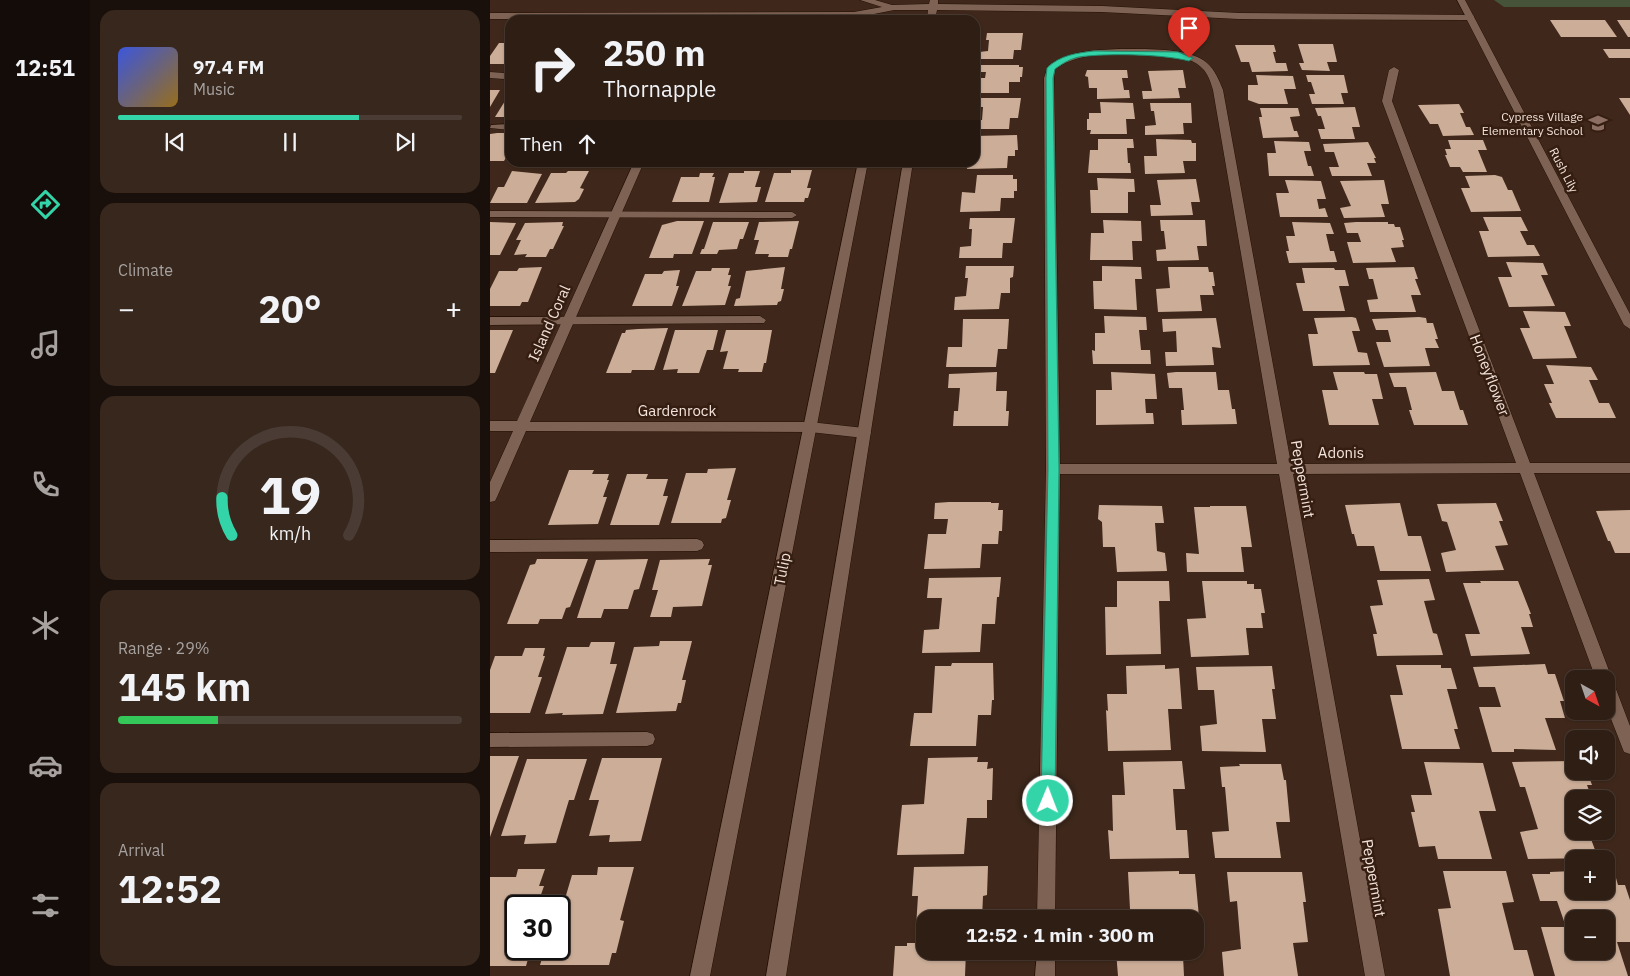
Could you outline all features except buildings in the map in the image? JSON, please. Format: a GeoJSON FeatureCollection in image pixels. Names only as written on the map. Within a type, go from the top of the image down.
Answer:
{"type":"FeatureCollection","features":[{"type":"Feature","properties":{"kind":"street"},"geometry":{"type":"LineString","coordinates":[[864,0],[895,4],[1102,9],[1239,16],[1470,17]]}},
{"type":"Feature","properties":{"kind":"street","name":"Rush Lily"},"geometry":{"type":"LineString","coordinates":[[1461,0],[1630,325]]}},
{"type":"Feature","properties":{"kind":"street"},"geometry":{"type":"LineString","coordinates":[[854,15],[895,4]]}},
{"type":"Feature","properties":{"kind":"street"},"geometry":{"type":"LineString","coordinates":[[490,16],[505,16]]}},
{"type":"Feature","properties":{"kind":"street","name":"Peppermint"},"geometry":{"type":"LineString","coordinates":[[1053,469],[1051,68],[1062,60],[1077,55],[1131,53],[1178,55],[1200,62],[1212,73],[1218,90],[1375,976]]}},
{"type":"Feature","properties":{"kind":"street","name":"Honeyflower"},"geometry":{"type":"LineString","coordinates":[[1394,70],[1387,101],[1601,670]]}},
{"type":"Feature","properties":{"kind":"street"},"geometry":{"type":"LineString","coordinates":[[490,76],[504,76]]}},
{"type":"Feature","properties":{"kind":"street"},"geometry":{"type":"LineString","coordinates":[[494,127],[505,127]]}},
{"type":"Feature","properties":{"kind":"street","name":"Island Coral"},"geometry":{"type":"LineString","coordinates":[[490,497],[637,167]]}},
{"type":"Feature","properties":{"kind":"street","name":"Tulip"},"geometry":{"type":"LineString","coordinates":[[700,976],[862,167]]}},
{"type":"Feature","properties":{"kind":"street"},"geometry":{"type":"LineString","coordinates":[[776,976],[907,167]]}},
{"type":"Feature","properties":{"kind":"street"},"geometry":{"type":"LineString","coordinates":[[490,214],[792,215]]}},
{"type":"Feature","properties":{"kind":"street"},"geometry":{"type":"LineString","coordinates":[[490,321],[760,320]]}},
{"type":"Feature","properties":{"kind":"street","name":"Gardenrock"},"geometry":{"type":"LineString","coordinates":[[490,426],[810,427],[864,433]]}},
{"type":"Feature","properties":{"kind":"street","name":"Adonis"},"geometry":{"type":"LineString","coordinates":[[1053,469],[1630,468]]}},
{"type":"Feature","properties":{"kind":"street"},"geometry":{"type":"LineString","coordinates":[[1046,910],[1053,469]]}},
{"type":"Feature","properties":{"kind":"street"},"geometry":{"type":"LineString","coordinates":[[490,546],[697,545]]}},
{"type":"Feature","properties":{"kind":"street"},"geometry":{"type":"LineString","coordinates":[[1615,708],[1630,747]]}},
{"type":"Feature","properties":{"kind":"street"},"geometry":{"type":"LineString","coordinates":[[490,740],[647,739]]}},
{"type":"Feature","properties":{"kind":"street"},"geometry":{"type":"LineString","coordinates":[[1046,960],[1046,976]]}},
{"type":"Feature","properties":{"kind":"green space"},"geometry":{"type":"Polygon","coordinates":[[[1494,0],[1630,0],[1630,7],[1504,7],[1494,0]]]}},
{"type":"Feature","properties":{"kind":"place","name":"Cypress Village Elementary School"},"geometry":{"type":"Point","coordinates":[1598,123]}},
{"type":"Feature","properties":{"kind":"route"},"geometry":{"type":"LineString","coordinates":[[1048,801],[1053,469],[1051,68],[1062,60],[1077,55],[1094,53],[1178,55],[1189,58]]}}]}
